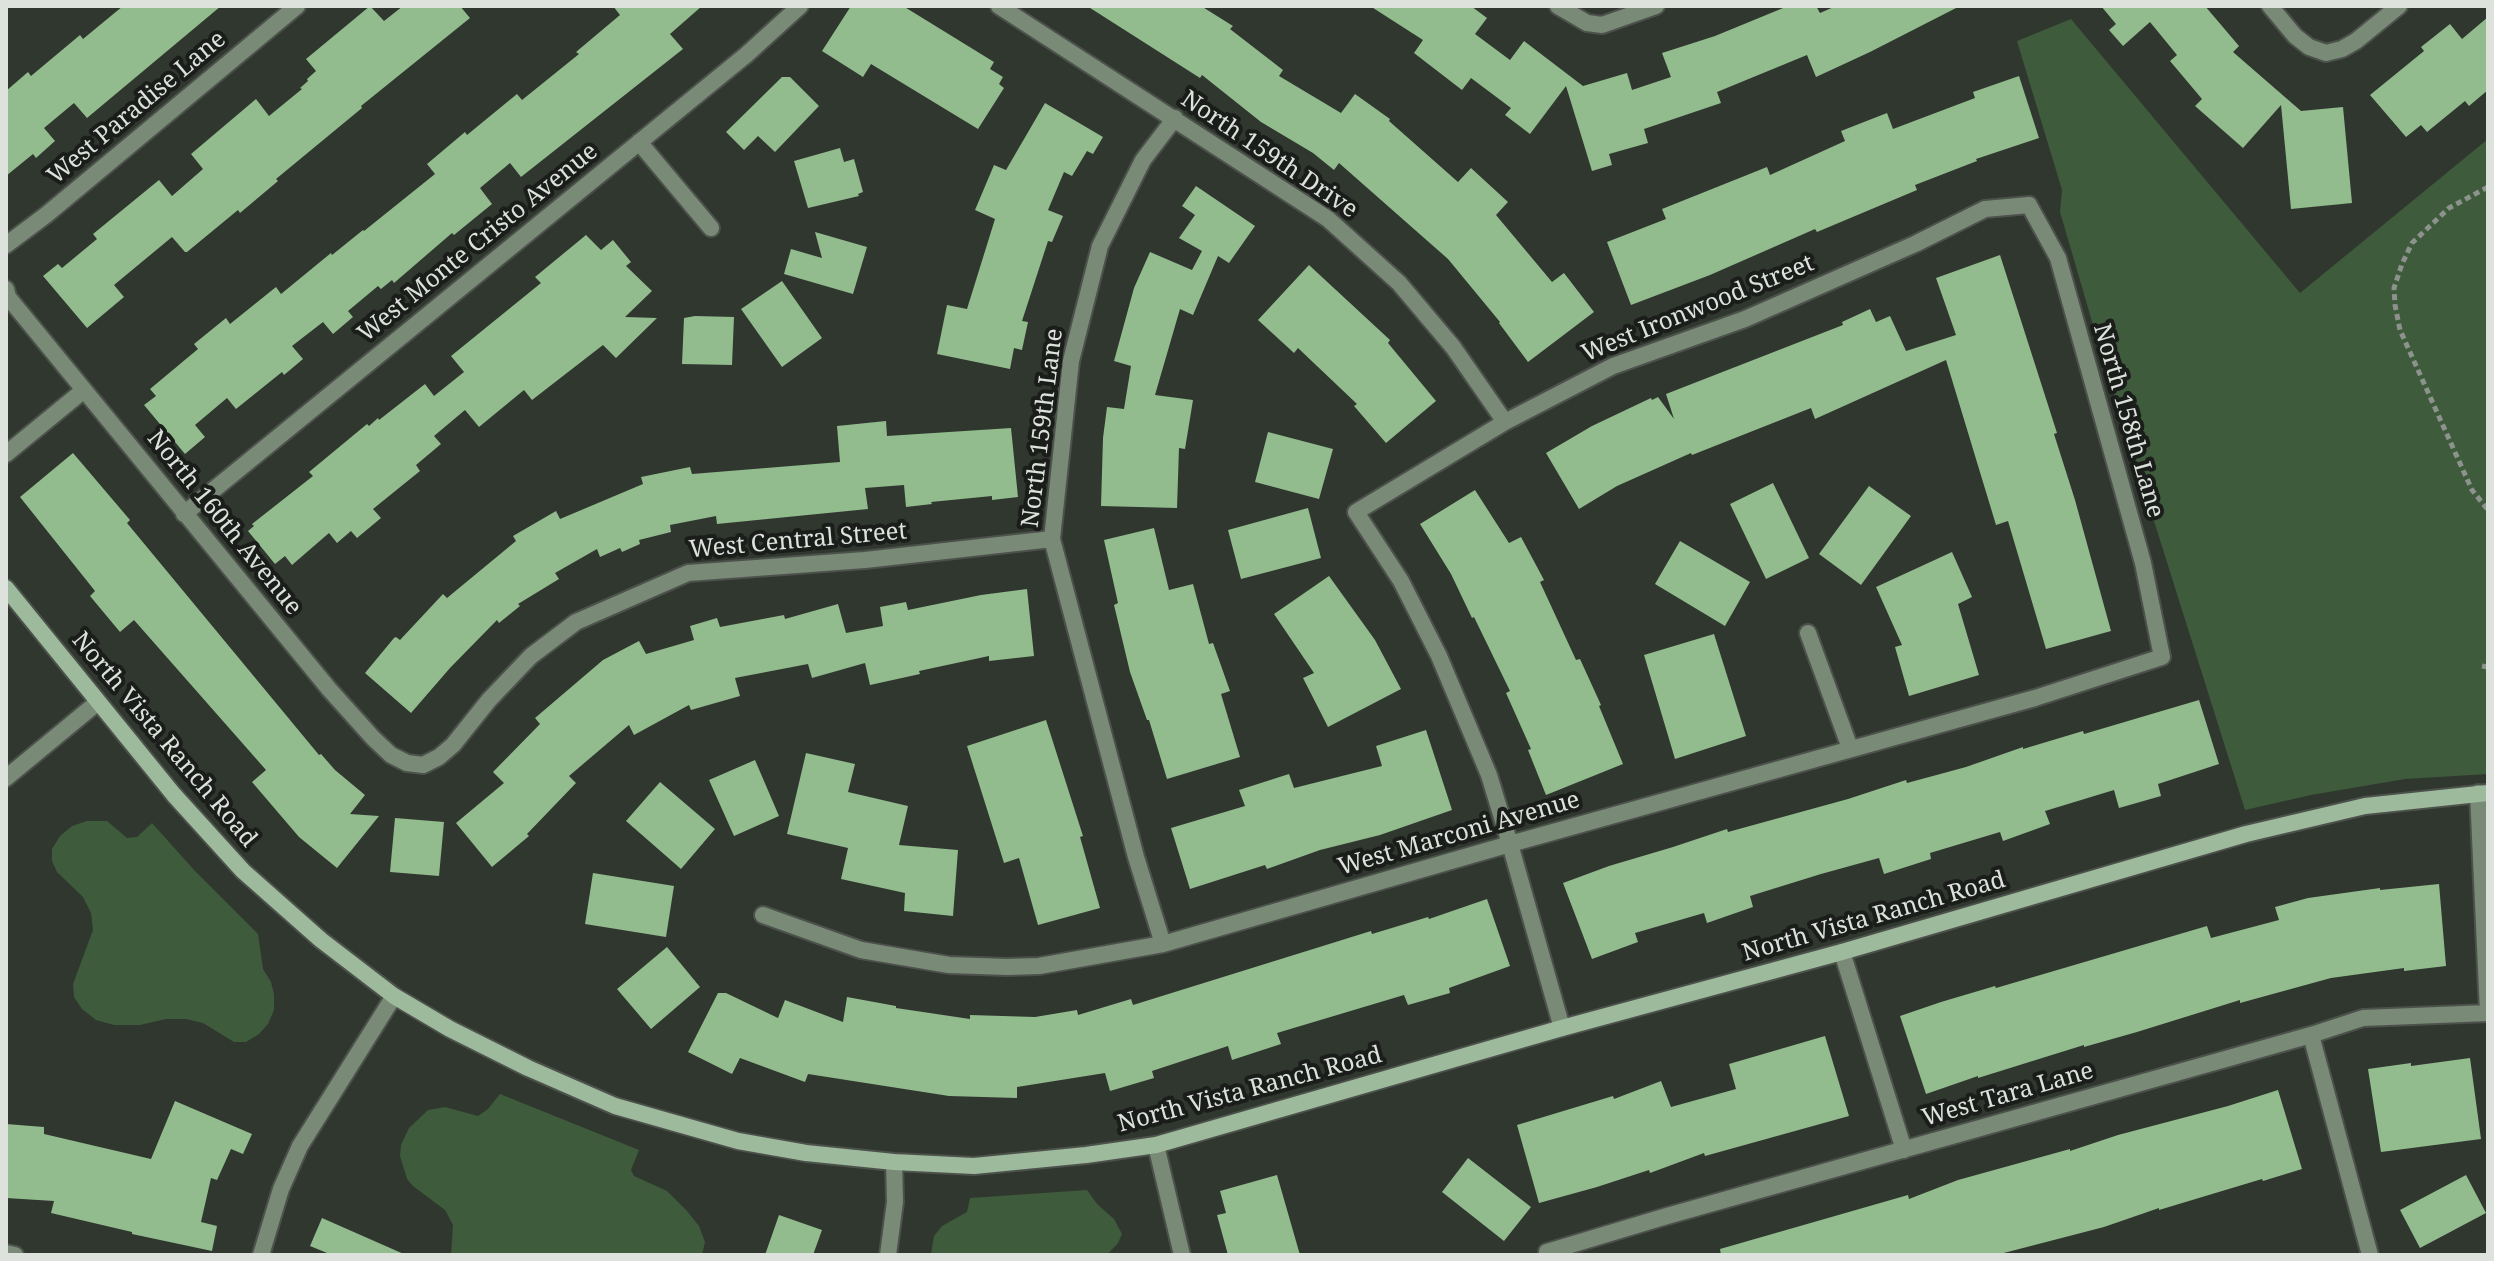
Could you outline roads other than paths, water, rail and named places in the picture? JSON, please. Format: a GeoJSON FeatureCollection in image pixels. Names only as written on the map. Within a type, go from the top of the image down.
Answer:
{"type":"FeatureCollection","features":[{"type":"Feature","properties":{"kind":"street","name":"West Paradise Lane"},"geometry":{"type":"LineString","coordinates":[[6,245],[297,6]]}},
{"type":"Feature","properties":{"kind":"street","name":"West Monte Cristo Avenue"},"geometry":{"type":"LineString","coordinates":[[184,514],[746,55],[800,6]]}},
{"type":"Feature","properties":{"kind":"street","name":"North 159th Drive"},"geometry":{"type":"LineString","coordinates":[[999,6],[1328,219],[1399,283],[1453,347],[1505,422]]}},
{"type":"Feature","properties":{"kind":"street"},"geometry":{"type":"LineString","coordinates":[[1558,6],[1587,23],[1602,25],[1656,6]]}},
{"type":"Feature","properties":{"kind":"street"},"geometry":{"type":"LineString","coordinates":[[2270,6],[2295,36],[2309,47],[2326,53],[2356,41],[2399,6]]}},
{"type":"Feature","properties":{"kind":"street","name":"North 159th Lane"},"geometry":{"type":"LineString","coordinates":[[1163,944],[1136,857],[1052,539],[1071,361],[1100,246],[1143,160],[1175,118]]}},
{"type":"Feature","properties":{"kind":"street"},"geometry":{"type":"LineString","coordinates":[[639,142],[711,228]]}},
{"type":"Feature","properties":{"kind":"street","name":"West Ironwood Street"},"geometry":{"type":"LineString","coordinates":[[1510,844],[1489,775],[1439,656],[1401,581],[1356,512],[1505,422],[1613,366],[1745,319],[1915,244],[1985,209],[2029,205]]}},
{"type":"Feature","properties":{"kind":"street","name":"North 158th Lane"},"geometry":{"type":"LineString","coordinates":[[2029,205],[2058,258],[2143,563],[2162,657]]}},
{"type":"Feature","properties":{"kind":"street","name":"North 160th Avenue"},"geometry":{"type":"LineString","coordinates":[[6,289],[8,297],[329,689],[391,755],[407,763],[423,765]]}},
{"type":"Feature","properties":{"kind":"street"},"geometry":{"type":"LineString","coordinates":[[6,454],[84,390]]}},
{"type":"Feature","properties":{"kind":"street","name":"West Central Street"},"geometry":{"type":"LineString","coordinates":[[423,765],[453,745],[510,677],[552,639],[576,622],[688,573],[865,560],[1052,539]]}},
{"type":"Feature","properties":{"kind":"street","name":"North Vista Ranch Road"},"geometry":{"type":"LineString","coordinates":[[6,588],[174,795],[243,871],[321,940],[394,996],[450,1029],[528,1068],[615,1106],[738,1141],[806,1153],[894,1162],[974,1166],[1156,1145],[2306,818],[2365,806],[2483,793]]}},
{"type":"Feature","properties":{"kind":"street"},"geometry":{"type":"LineString","coordinates":[[1808,633],[1850,748]]}},
{"type":"Feature","properties":{"kind":"street","name":"West Marconi Avenue"},"geometry":{"type":"LineString","coordinates":[[763,915],[861,950],[949,965],[1039,966],[1163,944],[2035,698],[2162,657]]}},
{"type":"Feature","properties":{"kind":"street"},"geometry":{"type":"LineString","coordinates":[[6,778],[98,702]]}},
{"type":"Feature","properties":{"kind":"street"},"geometry":{"type":"LineString","coordinates":[[2483,793],[2488,1013]]}},
{"type":"Feature","properties":{"kind":"street"},"geometry":{"type":"LineString","coordinates":[[1510,844],[1562,1028]]}},
{"type":"Feature","properties":{"kind":"street"},"geometry":{"type":"LineString","coordinates":[[1842,952],[1904,1150]]}},
{"type":"Feature","properties":{"kind":"street"},"geometry":{"type":"LineString","coordinates":[[261,1255],[281,1189],[300,1146],[394,996]]}},
{"type":"Feature","properties":{"kind":"street","name":"West Tara Lane"},"geometry":{"type":"LineString","coordinates":[[1547,1254],[1667,1216],[2363,1018],[2488,1013]]}},
{"type":"Feature","properties":{"kind":"street"},"geometry":{"type":"LineString","coordinates":[[2311,1035],[2370,1255]]}},
{"type":"Feature","properties":{"kind":"street"},"geometry":{"type":"LineString","coordinates":[[1156,1145],[1182,1255]]}},
{"type":"Feature","properties":{"kind":"street"},"geometry":{"type":"LineString","coordinates":[[888,1255],[895,1202],[894,1162]]}},
{"type":"Feature","properties":{"kind":"street"},"geometry":{"type":"LineString","coordinates":[[6,1253],[15,1255]]}}]}
